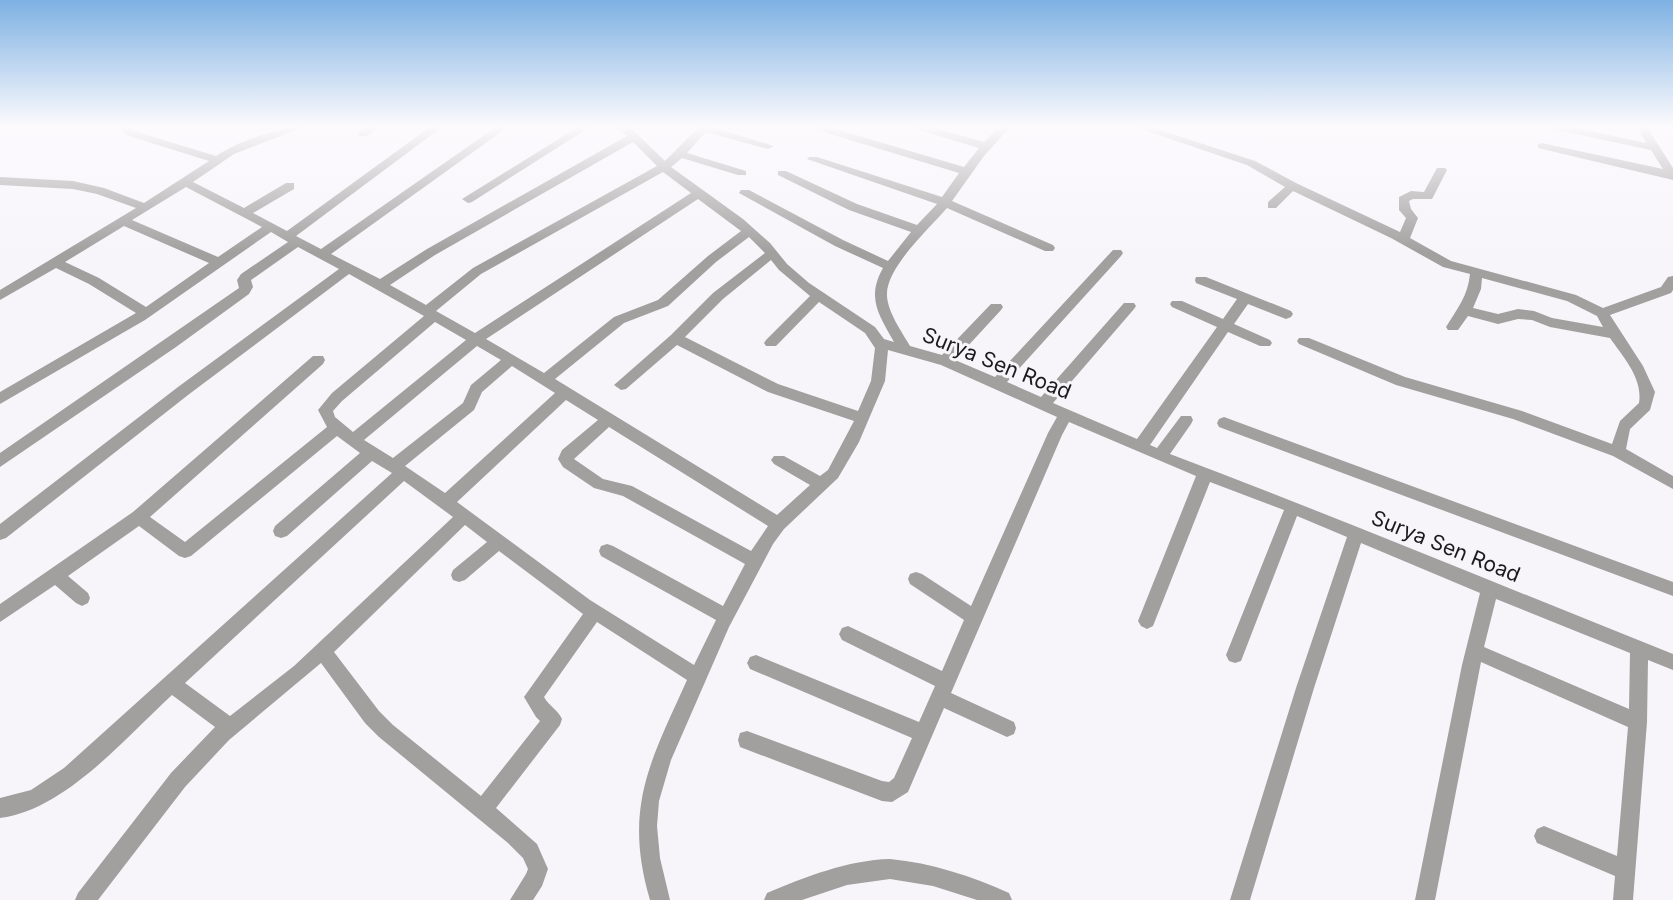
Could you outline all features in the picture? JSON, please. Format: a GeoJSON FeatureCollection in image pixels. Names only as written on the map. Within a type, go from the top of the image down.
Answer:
{"type":"FeatureCollection","features":[{"type":"Feature","properties":{"kind":"street"},"geometry":{"type":"LineString","coordinates":[[0,296],[203,169]]}},
{"type":"Feature","properties":{"kind":"street"},"geometry":{"type":"LineString","coordinates":[[0,461],[236,297],[247,287],[243,282],[246,277],[291,239],[382,169]]}},
{"type":"Feature","properties":{"kind":"street"},"geometry":{"type":"LineString","coordinates":[[321,255],[444,169]]}},
{"type":"Feature","properties":{"kind":"street"},"geometry":{"type":"LineString","coordinates":[[468,199],[517,169]]}},
{"type":"Feature","properties":{"kind":"street"},"geometry":{"type":"LineString","coordinates":[[380,285],[567,169]]}},
{"type":"Feature","properties":{"kind":"street"},"geometry":{"type":"LineString","coordinates":[[659,169],[477,271],[325,410],[328,420],[353,441],[399,469],[594,612],[697,677]]}},
{"type":"Feature","properties":{"kind":"street"},"geometry":{"type":"LineString","coordinates":[[660,900],[649,861],[648,812],[660,761],[697,677],[754,561],[778,524],[833,474],[863,418],[880,375],[882,347],[870,330],[817,297],[783,267],[749,231],[668,169]]}},
{"type":"Feature","properties":{"kind":"street"},"geometry":{"type":"LineString","coordinates":[[729,169],[742,173]]}},
{"type":"Feature","properties":{"kind":"street"},"geometry":{"type":"LineString","coordinates":[[844,169],[945,202],[1049,248]]}},
{"type":"Feature","properties":{"kind":"street"},"geometry":{"type":"LineString","coordinates":[[904,349],[880,297],[885,276],[945,202],[965,171],[958,169]]}},
{"type":"Feature","properties":{"kind":"street"},"geometry":{"type":"LineString","coordinates":[[1261,169],[1403,239],[1447,264],[1571,298],[1602,313],[1612,334],[1644,379],[1648,392],[1647,404],[1623,428],[1618,452]]}},
{"type":"Feature","properties":{"kind":"street"},"geometry":{"type":"LineString","coordinates":[[1279,177],[1287,169]]}},
{"type":"Feature","properties":{"kind":"street"},"geometry":{"type":"LineString","coordinates":[[1642,169],[1672,176]]}},
{"type":"Feature","properties":{"kind":"street"},"geometry":{"type":"LineString","coordinates":[[1403,239],[1412,218],[1405,210],[1403,200],[1410,195],[1428,196],[1442,170]]}},
{"type":"Feature","properties":{"kind":"street"},"geometry":{"type":"LineString","coordinates":[[782,173],[853,207],[921,231]]}},
{"type":"Feature","properties":{"kind":"street"},"geometry":{"type":"LineString","coordinates":[[0,181],[85,187],[144,207]]}},
{"type":"Feature","properties":{"kind":"street"},"geometry":{"type":"LineString","coordinates":[[184,182],[380,285],[511,359],[778,524]]}},
{"type":"Feature","properties":{"kind":"street"},"geometry":{"type":"LineString","coordinates":[[243,214],[290,186]]}},
{"type":"Feature","properties":{"kind":"street"},"geometry":{"type":"LineString","coordinates":[[1272,205],[1292,186]]}},
{"type":"Feature","properties":{"kind":"street"},"geometry":{"type":"LineString","coordinates":[[745,193],[839,243],[891,267]]}},
{"type":"Feature","properties":{"kind":"street"},"geometry":{"type":"LineString","coordinates":[[353,441],[476,339],[698,194]]}},
{"type":"Feature","properties":{"kind":"street"},"geometry":{"type":"LineString","coordinates":[[123,221],[219,263]]}},
{"type":"Feature","properties":{"kind":"street"},"geometry":{"type":"LineString","coordinates":[[0,399],[146,313],[269,228]]}},
{"type":"Feature","properties":{"kind":"street"},"geometry":{"type":"LineString","coordinates":[[545,380],[619,320],[663,303],[712,259],[749,231]]}},
{"type":"Feature","properties":{"kind":"street"},"geometry":{"type":"LineString","coordinates":[[997,384],[1117,253]]}},
{"type":"Feature","properties":{"kind":"street"},"geometry":{"type":"LineString","coordinates":[[621,385],[676,338],[718,296],[772,254]]}},
{"type":"Feature","properties":{"kind":"street"},"geometry":{"type":"LineString","coordinates":[[54,262],[94,281],[146,313]]}},
{"type":"Feature","properties":{"kind":"street"},"geometry":{"type":"LineString","coordinates":[[0,533],[183,391],[348,268]]}},
{"type":"Feature","properties":{"kind":"street"},"geometry":{"type":"LineString","coordinates":[[1453,327],[1465,310],[1475,289],[1476,273]]}},
{"type":"Feature","properties":{"kind":"street"},"geometry":{"type":"LineString","coordinates":[[0,280],[15,287]]}},
{"type":"Feature","properties":{"kind":"street"},"geometry":{"type":"LineString","coordinates":[[1201,280],[1286,314]]}},
{"type":"Feature","properties":{"kind":"street"},"geometry":{"type":"LineString","coordinates":[[1602,313],[1671,287]]}},
{"type":"Feature","properties":{"kind":"street"},"geometry":{"type":"LineString","coordinates":[[771,343],[817,297]]}},
{"type":"Feature","properties":{"kind":"street"},"geometry":{"type":"LineString","coordinates":[[1140,447],[1245,298]]}},
{"type":"Feature","properties":{"kind":"street"},"geometry":{"type":"LineString","coordinates":[[1178,304],[1265,343]]}},
{"type":"Feature","properties":{"kind":"street"},"geometry":{"type":"LineString","coordinates":[[1043,405],[1129,306]]}},
{"type":"Feature","properties":{"kind":"street"},"geometry":{"type":"LineString","coordinates":[[945,361],[996,307]]}},
{"type":"Feature","properties":{"kind":"street"},"geometry":{"type":"LineString","coordinates":[[1465,310],[1498,319],[1518,314],[1534,316],[1550,322],[1612,334]]}},
{"type":"Feature","properties":{"kind":"street"},"geometry":{"type":"LineString","coordinates":[[676,338],[773,388],[863,418]]}},
{"type":"Feature","properties":{"kind":"street"},"geometry":{"type":"LineString","coordinates":[[1304,341],[1401,381],[1517,415],[1618,452],[1673,483]]}},
{"type":"Feature","properties":{"kind":"street","name":"Surya Sen Road"},"geometry":{"type":"LineString","coordinates":[[880,343],[945,361],[1160,456],[1293,507],[1673,662]]}},
{"type":"Feature","properties":{"kind":"street"},"geometry":{"type":"LineString","coordinates":[[0,808],[23,804],[48,793],[96,754],[469,406],[476,389],[511,359]]}},
{"type":"Feature","properties":{"kind":"street"},"geometry":{"type":"LineString","coordinates":[[0,614],[139,518],[318,360]]}},
{"type":"Feature","properties":{"kind":"street"},"geometry":{"type":"LineString","coordinates":[[445,502],[566,392]]}},
{"type":"Feature","properties":{"kind":"street"},"geometry":{"type":"LineString","coordinates":[[747,740],[858,783],[892,792],[901,785],[1054,433],[1066,416]]}},
{"type":"Feature","properties":{"kind":"street"},"geometry":{"type":"LineString","coordinates":[[608,420],[567,454],[568,463],[599,484],[627,490],[754,561]]}},
{"type":"Feature","properties":{"kind":"street"},"geometry":{"type":"LineString","coordinates":[[1160,456],[1186,420]]}},
{"type":"Feature","properties":{"kind":"street"},"geometry":{"type":"LineString","coordinates":[[1224,423],[1673,589]]}},
{"type":"Feature","properties":{"kind":"street"},"geometry":{"type":"LineString","coordinates":[[139,518],[185,551],[336,428]]}},
{"type":"Feature","properties":{"kind":"street"},"geometry":{"type":"LineString","coordinates":[[281,531],[371,453]]}},
{"type":"Feature","properties":{"kind":"street"},"geometry":{"type":"LineString","coordinates":[[778,460],[821,484]]}},
{"type":"Feature","properties":{"kind":"street"},"geometry":{"type":"LineString","coordinates":[[1148,621],[1205,474]]}},
{"type":"Feature","properties":{"kind":"street"},"geometry":{"type":"LineString","coordinates":[[1235,655],[1293,507]]}},
{"type":"Feature","properties":{"kind":"street"},"geometry":{"type":"LineString","coordinates":[[85,900],[178,780],[230,727],[300,672],[464,516]]}},
{"type":"Feature","properties":{"kind":"street"},"geometry":{"type":"LineString","coordinates":[[1240,900],[1305,688],[1356,534]]}},
{"type":"Feature","properties":{"kind":"street"},"geometry":{"type":"LineString","coordinates":[[459,576],[498,542]]}},
{"type":"Feature","properties":{"kind":"street"},"geometry":{"type":"LineString","coordinates":[[607,551],[727,617]]}},
{"type":"Feature","properties":{"kind":"street"},"geometry":{"type":"LineString","coordinates":[[57,576],[82,598]]}},
{"type":"Feature","properties":{"kind":"street"},"geometry":{"type":"LineString","coordinates":[[916,579],[975,618]]}},
{"type":"Feature","properties":{"kind":"street"},"geometry":{"type":"LineString","coordinates":[[1425,900],[1474,651],[1490,588]]}},
{"type":"Feature","properties":{"kind":"street"},"geometry":{"type":"LineString","coordinates":[[483,810],[553,720],[542,711],[533,698],[594,612]]}},
{"type":"Feature","properties":{"kind":"street"},"geometry":{"type":"LineString","coordinates":[[848,634],[1006,728]]}},
{"type":"Feature","properties":{"kind":"street"},"geometry":{"type":"LineString","coordinates":[[322,650],[372,717],[386,731],[515,836],[536,861],[538,869],[535,879],[520,900]]}},
{"type":"Feature","properties":{"kind":"street"},"geometry":{"type":"LineString","coordinates":[[1623,900],[1638,722],[1639,650]]}},
{"type":"Feature","properties":{"kind":"street"},"geometry":{"type":"LineString","coordinates":[[1474,651],[1638,722]]}},
{"type":"Feature","properties":{"kind":"street"},"geometry":{"type":"LineString","coordinates":[[756,663],[925,734]]}},
{"type":"Feature","properties":{"kind":"street"},"geometry":{"type":"LineString","coordinates":[[170,683],[230,727]]}},
{"type":"Feature","properties":{"kind":"street"},"geometry":{"type":"LineString","coordinates":[[1544,836],[1626,870]]}},
{"type":"Feature","properties":{"kind":"street"},"geometry":{"type":"LineString","coordinates":[[774,900],[838,878],[888,869],[928,875],[996,899]]}}]}
